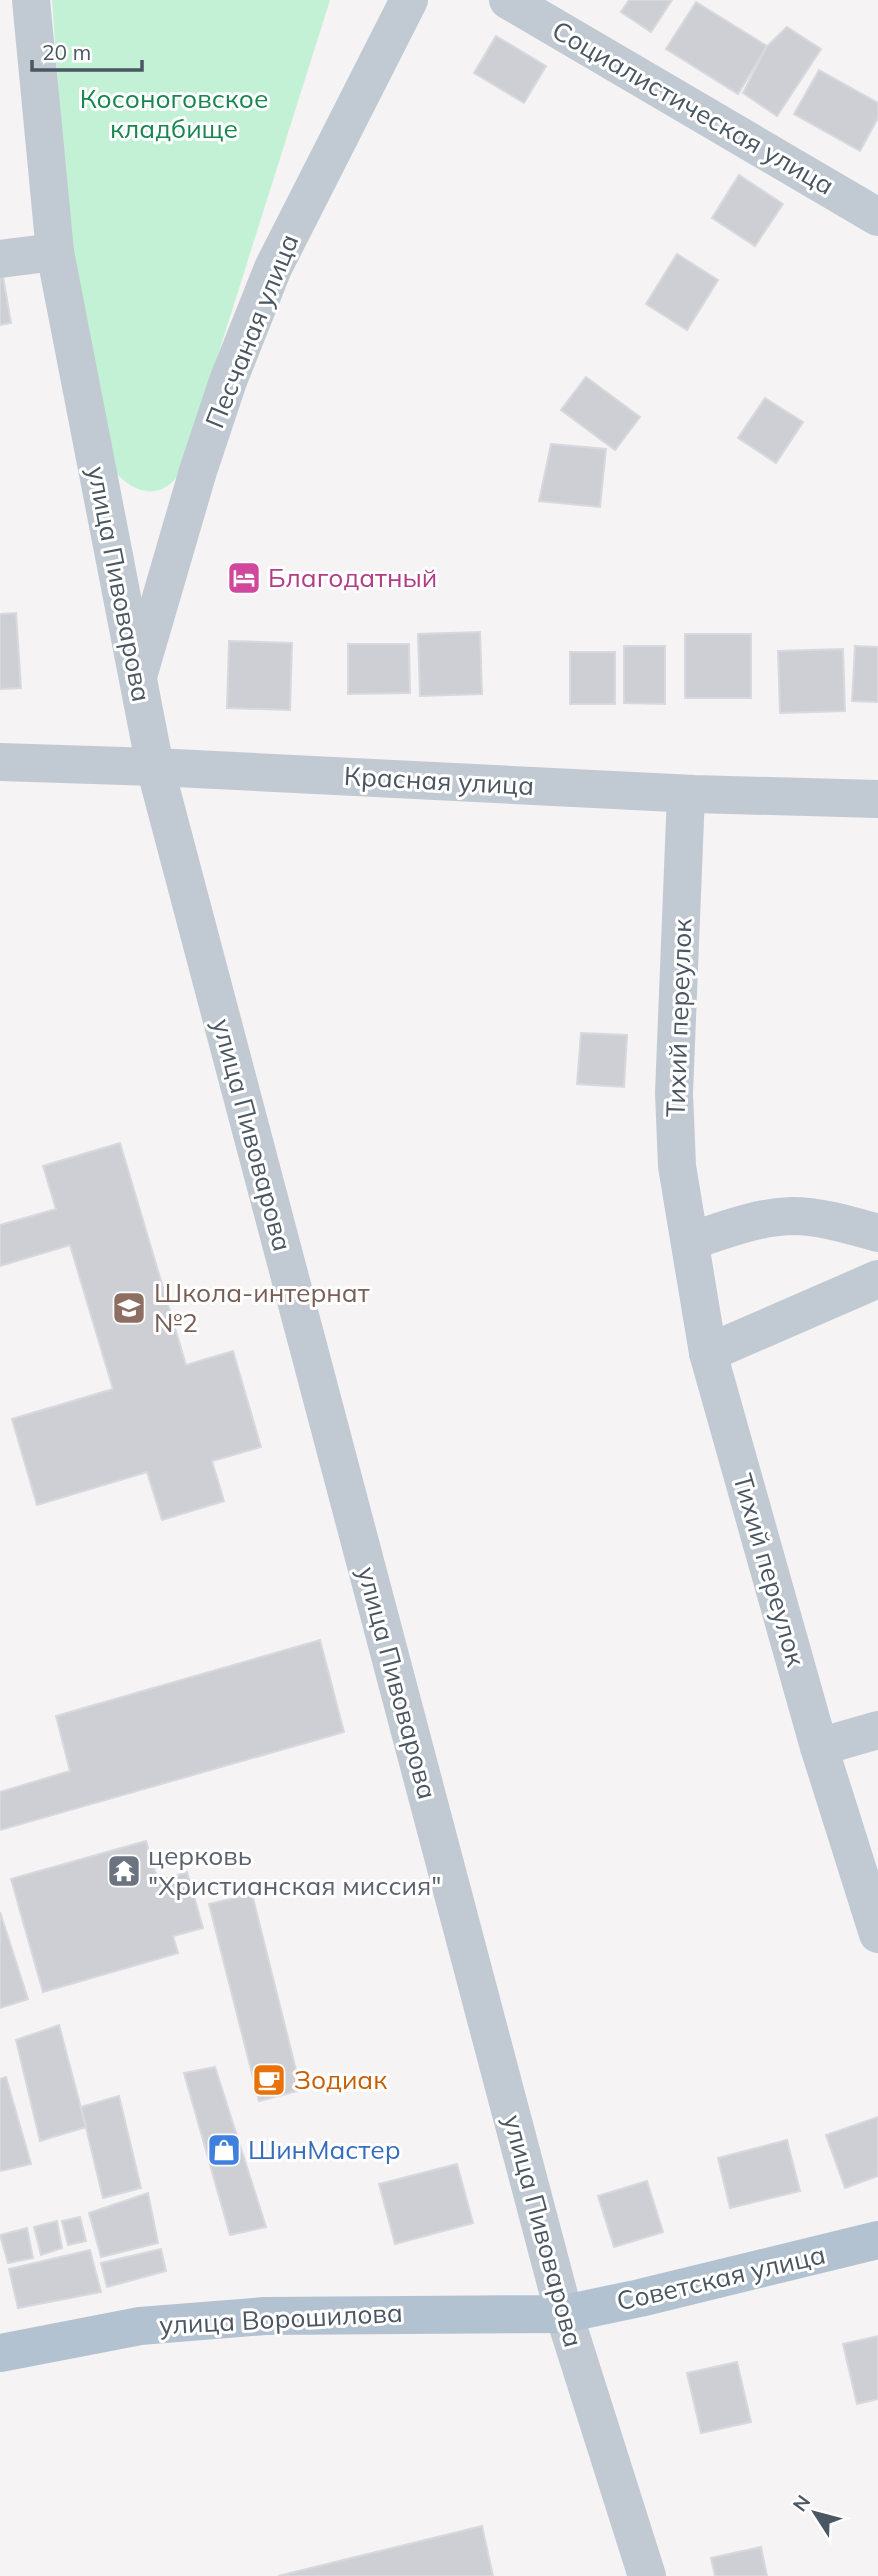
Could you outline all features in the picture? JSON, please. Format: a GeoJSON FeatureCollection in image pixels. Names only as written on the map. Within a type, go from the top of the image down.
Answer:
{"type":"FeatureCollection","features":[{"type":"Feature","properties":{"kind":"main road","name":"Советская улица"},"geometry":{"type":"LineString","coordinates":[[564,2314],[878,2240]]}},
{"type":"Feature","properties":{"kind":"main road","name":"улица Ворошилова"},"geometry":{"type":"LineString","coordinates":[[0,2353],[140,2326],[265,2316],[564,2314]]}},
{"type":"Feature","properties":{"kind":"street","name":"улица Пивоварова"},"geometry":{"type":"LineString","coordinates":[[31,0],[55,252],[155,767],[564,2314],[647,2576]]}},
{"type":"Feature","properties":{"kind":"street","name":"Песчаная улица"},"geometry":{"type":"LineString","coordinates":[[138,678],[228,381],[273,268],[409,0]]}},
{"type":"Feature","properties":{"kind":"street","name":"Социалистическая улица"},"geometry":{"type":"LineString","coordinates":[[508,0],[878,217]]}},
{"type":"Feature","properties":{"kind":"street"},"geometry":{"type":"LineString","coordinates":[[0,258],[55,252]]}},
{"type":"Feature","properties":{"kind":"street","name":"Красная улица"},"geometry":{"type":"LineString","coordinates":[[0,762],[155,767],[686,794],[878,799]]}},
{"type":"Feature","properties":{"kind":"street","name":"Тихий переулок"},"geometry":{"type":"LineString","coordinates":[[686,794],[674,1093],[677,1166],[708,1353],[819,1747],[878,1934]]}},
{"type":"Feature","properties":{"kind":"street"},"geometry":{"type":"LineString","coordinates":[[690,1241],[749,1222],[792,1216],[840,1222],[878,1234]]}},
{"type":"Feature","properties":{"kind":"street"},"geometry":{"type":"LineString","coordinates":[[708,1353],[878,1279]]}},
{"type":"Feature","properties":{"kind":"street"},"geometry":{"type":"LineString","coordinates":[[819,1747],[878,1730]]}},
{"type":"Feature","properties":{"kind":"green space","name":"Косоноговское кладбище"},"geometry":{"type":"Polygon","coordinates":[[[52,0],[330,0],[182,469],[167,486],[158,490],[140,490],[114,471],[68,222],[52,0]]]}},
{"type":"Feature","properties":{"kind":"building"},"geometry":{"type":"Polygon","coordinates":[[[629,0],[672,0],[651,32],[621,12],[629,0]]]}},
{"type":"Feature","properties":{"kind":"building"},"geometry":{"type":"Polygon","coordinates":[[[696,2],[767,46],[738,94],[666,49],[696,2]]]}},
{"type":"Feature","properties":{"kind":"building"},"geometry":{"type":"Polygon","coordinates":[[[787,27],[821,49],[777,116],[743,93],[767,46],[787,27]]]}},
{"type":"Feature","properties":{"kind":"building"},"geometry":{"type":"Polygon","coordinates":[[[496,36],[546,66],[524,103],[474,73],[496,36]]]}},
{"type":"Feature","properties":{"kind":"building"},"geometry":{"type":"Polygon","coordinates":[[[819,70],[878,103],[878,118],[860,151],[794,114],[819,70]]]}},
{"type":"Feature","properties":{"kind":"building"},"geometry":{"type":"Polygon","coordinates":[[[739,175],[783,204],[755,246],[712,218],[739,175]]]}},
{"type":"Feature","properties":{"kind":"building"},"geometry":{"type":"Polygon","coordinates":[[[677,254],[718,280],[687,330],[646,304],[677,254]]]}},
{"type":"Feature","properties":{"kind":"building"},"geometry":{"type":"Polygon","coordinates":[[[0,266],[11,323],[0,325],[0,266]]]}},
{"type":"Feature","properties":{"kind":"building"},"geometry":{"type":"Polygon","coordinates":[[[586,377],[640,417],[615,450],[561,410],[586,377]]]}},
{"type":"Feature","properties":{"kind":"building"},"geometry":{"type":"Polygon","coordinates":[[[765,398],[803,422],[776,463],[738,438],[765,398]]]}},
{"type":"Feature","properties":{"kind":"building"},"geometry":{"type":"Polygon","coordinates":[[[551,444],[606,449],[600,507],[539,501],[551,444]]]}},
{"type":"Feature","properties":{"kind":"building"},"geometry":{"type":"Polygon","coordinates":[[[16,613],[21,688],[0,689],[0,614],[16,613]]]}},
{"type":"Feature","properties":{"kind":"building"},"geometry":{"type":"Polygon","coordinates":[[[480,632],[482,694],[420,696],[418,634],[480,632]]]}},
{"type":"Feature","properties":{"kind":"building"},"geometry":{"type":"Polygon","coordinates":[[[685,634],[751,634],[751,698],[685,698],[685,634]]]}},
{"type":"Feature","properties":{"kind":"building"},"geometry":{"type":"Polygon","coordinates":[[[229,641],[292,643],[290,710],[227,708],[229,641]]]}},
{"type":"Feature","properties":{"kind":"building"},"geometry":{"type":"Polygon","coordinates":[[[348,644],[409,644],[410,693],[348,694],[348,644]]]}},
{"type":"Feature","properties":{"kind":"building"},"geometry":{"type":"Polygon","coordinates":[[[624,646],[665,646],[665,704],[624,703],[624,646]]]}},
{"type":"Feature","properties":{"kind":"building"},"geometry":{"type":"Polygon","coordinates":[[[855,646],[878,647],[878,702],[852,701],[855,646]]]}},
{"type":"Feature","properties":{"kind":"building"},"geometry":{"type":"Polygon","coordinates":[[[843,649],[845,711],[780,713],[778,651],[843,649]]]}},
{"type":"Feature","properties":{"kind":"building"},"geometry":{"type":"Polygon","coordinates":[[[570,652],[615,652],[615,704],[570,704],[570,652]]]}},
{"type":"Feature","properties":{"kind":"building"},"geometry":{"type":"Polygon","coordinates":[[[581,1033],[627,1035],[624,1087],[577,1084],[581,1033]]]}},
{"type":"Feature","properties":{"kind":"building","name":"Школа-интернат №2"},"geometry":{"type":"Polygon","coordinates":[[[120,1143],[186,1365],[233,1351],[261,1447],[212,1461],[224,1501],[162,1520],[147,1472],[37,1505],[12,1419],[113,1389],[70,1245],[0,1266],[0,1225],[56,1209],[43,1166],[120,1143]]]}},
{"type":"Feature","properties":{"kind":"building"},"geometry":{"type":"Polygon","coordinates":[[[320,1640],[344,1732],[0,1830],[0,1792],[70,1771],[56,1716],[320,1640]]]}},
{"type":"Feature","properties":{"kind":"building"},"geometry":{"type":"Polygon","coordinates":[[[146,1841],[158,1881],[187,1872],[203,1928],[173,1936],[178,1953],[43,1992],[11,1879],[146,1841]]]}},
{"type":"Feature","properties":{"kind":"building"},"geometry":{"type":"Polygon","coordinates":[[[252,1894],[301,2090],[259,2101],[209,1904],[252,1894]]]}},
{"type":"Feature","properties":{"kind":"building"},"geometry":{"type":"Polygon","coordinates":[[[0,1912],[28,1999],[0,2008],[0,1912]]]}},
{"type":"Feature","properties":{"kind":"building"},"geometry":{"type":"Polygon","coordinates":[[[59,2025],[86,2127],[40,2141],[16,2040],[59,2025]]]}},
{"type":"Feature","properties":{"kind":"building","name":"ШинМастер"},"geometry":{"type":"Polygon","coordinates":[[[215,2067],[266,2227],[230,2235],[184,2073],[215,2067]]]}},
{"type":"Feature","properties":{"kind":"building"},"geometry":{"type":"Polygon","coordinates":[[[6,2077],[31,2164],[0,2171],[0,2079],[6,2077]]]}},
{"type":"Feature","properties":{"kind":"building"},"geometry":{"type":"Polygon","coordinates":[[[119,2096],[141,2188],[103,2198],[81,2107],[119,2096]]]}},
{"type":"Feature","properties":{"kind":"building"},"geometry":{"type":"Polygon","coordinates":[[[878,2117],[878,2176],[845,2188],[826,2135],[878,2117]]]}},
{"type":"Feature","properties":{"kind":"building"},"geometry":{"type":"Polygon","coordinates":[[[787,2140],[800,2191],[730,2208],[718,2158],[787,2140]]]}},
{"type":"Feature","properties":{"kind":"building"},"geometry":{"type":"Polygon","coordinates":[[[457,2164],[473,2223],[395,2244],[379,2184],[457,2164]]]}},
{"type":"Feature","properties":{"kind":"building"},"geometry":{"type":"Polygon","coordinates":[[[647,2181],[663,2232],[614,2247],[598,2196],[647,2181]]]}},
{"type":"Feature","properties":{"kind":"building"},"geometry":{"type":"Polygon","coordinates":[[[148,2193],[158,2243],[101,2257],[89,2213],[148,2193]]]}},
{"type":"Feature","properties":{"kind":"building"},"geometry":{"type":"Polygon","coordinates":[[[80,2217],[86,2241],[68,2245],[62,2221],[80,2217]]]}},
{"type":"Feature","properties":{"kind":"building"},"geometry":{"type":"Polygon","coordinates":[[[57,2221],[62,2248],[41,2255],[34,2227],[57,2221]]]}},
{"type":"Feature","properties":{"kind":"building"},"geometry":{"type":"Polygon","coordinates":[[[27,2228],[33,2258],[8,2263],[0,2235],[27,2228]]]}},
{"type":"Feature","properties":{"kind":"building"},"geometry":{"type":"Polygon","coordinates":[[[161,2249],[166,2271],[107,2287],[101,2263],[161,2249]]]}},
{"type":"Feature","properties":{"kind":"building"},"geometry":{"type":"Polygon","coordinates":[[[90,2250],[101,2292],[18,2308],[9,2269],[90,2250]]]}},
{"type":"Feature","properties":{"kind":"building"},"geometry":{"type":"Polygon","coordinates":[[[878,2336],[878,2399],[857,2404],[843,2344],[878,2336]]]}},
{"type":"Feature","properties":{"kind":"building"},"geometry":{"type":"Polygon","coordinates":[[[737,2362],[751,2422],[701,2433],[687,2373],[737,2362]]]}},
{"type":"Feature","properties":{"kind":"building"},"geometry":{"type":"Polygon","coordinates":[[[482,2526],[493,2576],[278,2576],[482,2526]]]}},
{"type":"Feature","properties":{"kind":"building"},"geometry":{"type":"Polygon","coordinates":[[[761,2547],[767,2576],[715,2576],[711,2558],[761,2547]]]}},
{"type":"Feature","properties":{"kind":"place","name":"Благодатный"},"geometry":{"type":"Point","coordinates":[244,578]}},
{"type":"Feature","properties":{"kind":"place","name":"Школа-интернат №2"},"geometry":{"type":"Point","coordinates":[129,1308]}},
{"type":"Feature","properties":{"kind":"place","name":"церковь \"Христианская миссия\""},"geometry":{"type":"Point","coordinates":[124,1871]}},
{"type":"Feature","properties":{"kind":"place","name":"Зодиак"},"geometry":{"type":"Point","coordinates":[269,2080]}},
{"type":"Feature","properties":{"kind":"place","name":"ШинМастер"},"geometry":{"type":"Point","coordinates":[224,2150]}}]}
